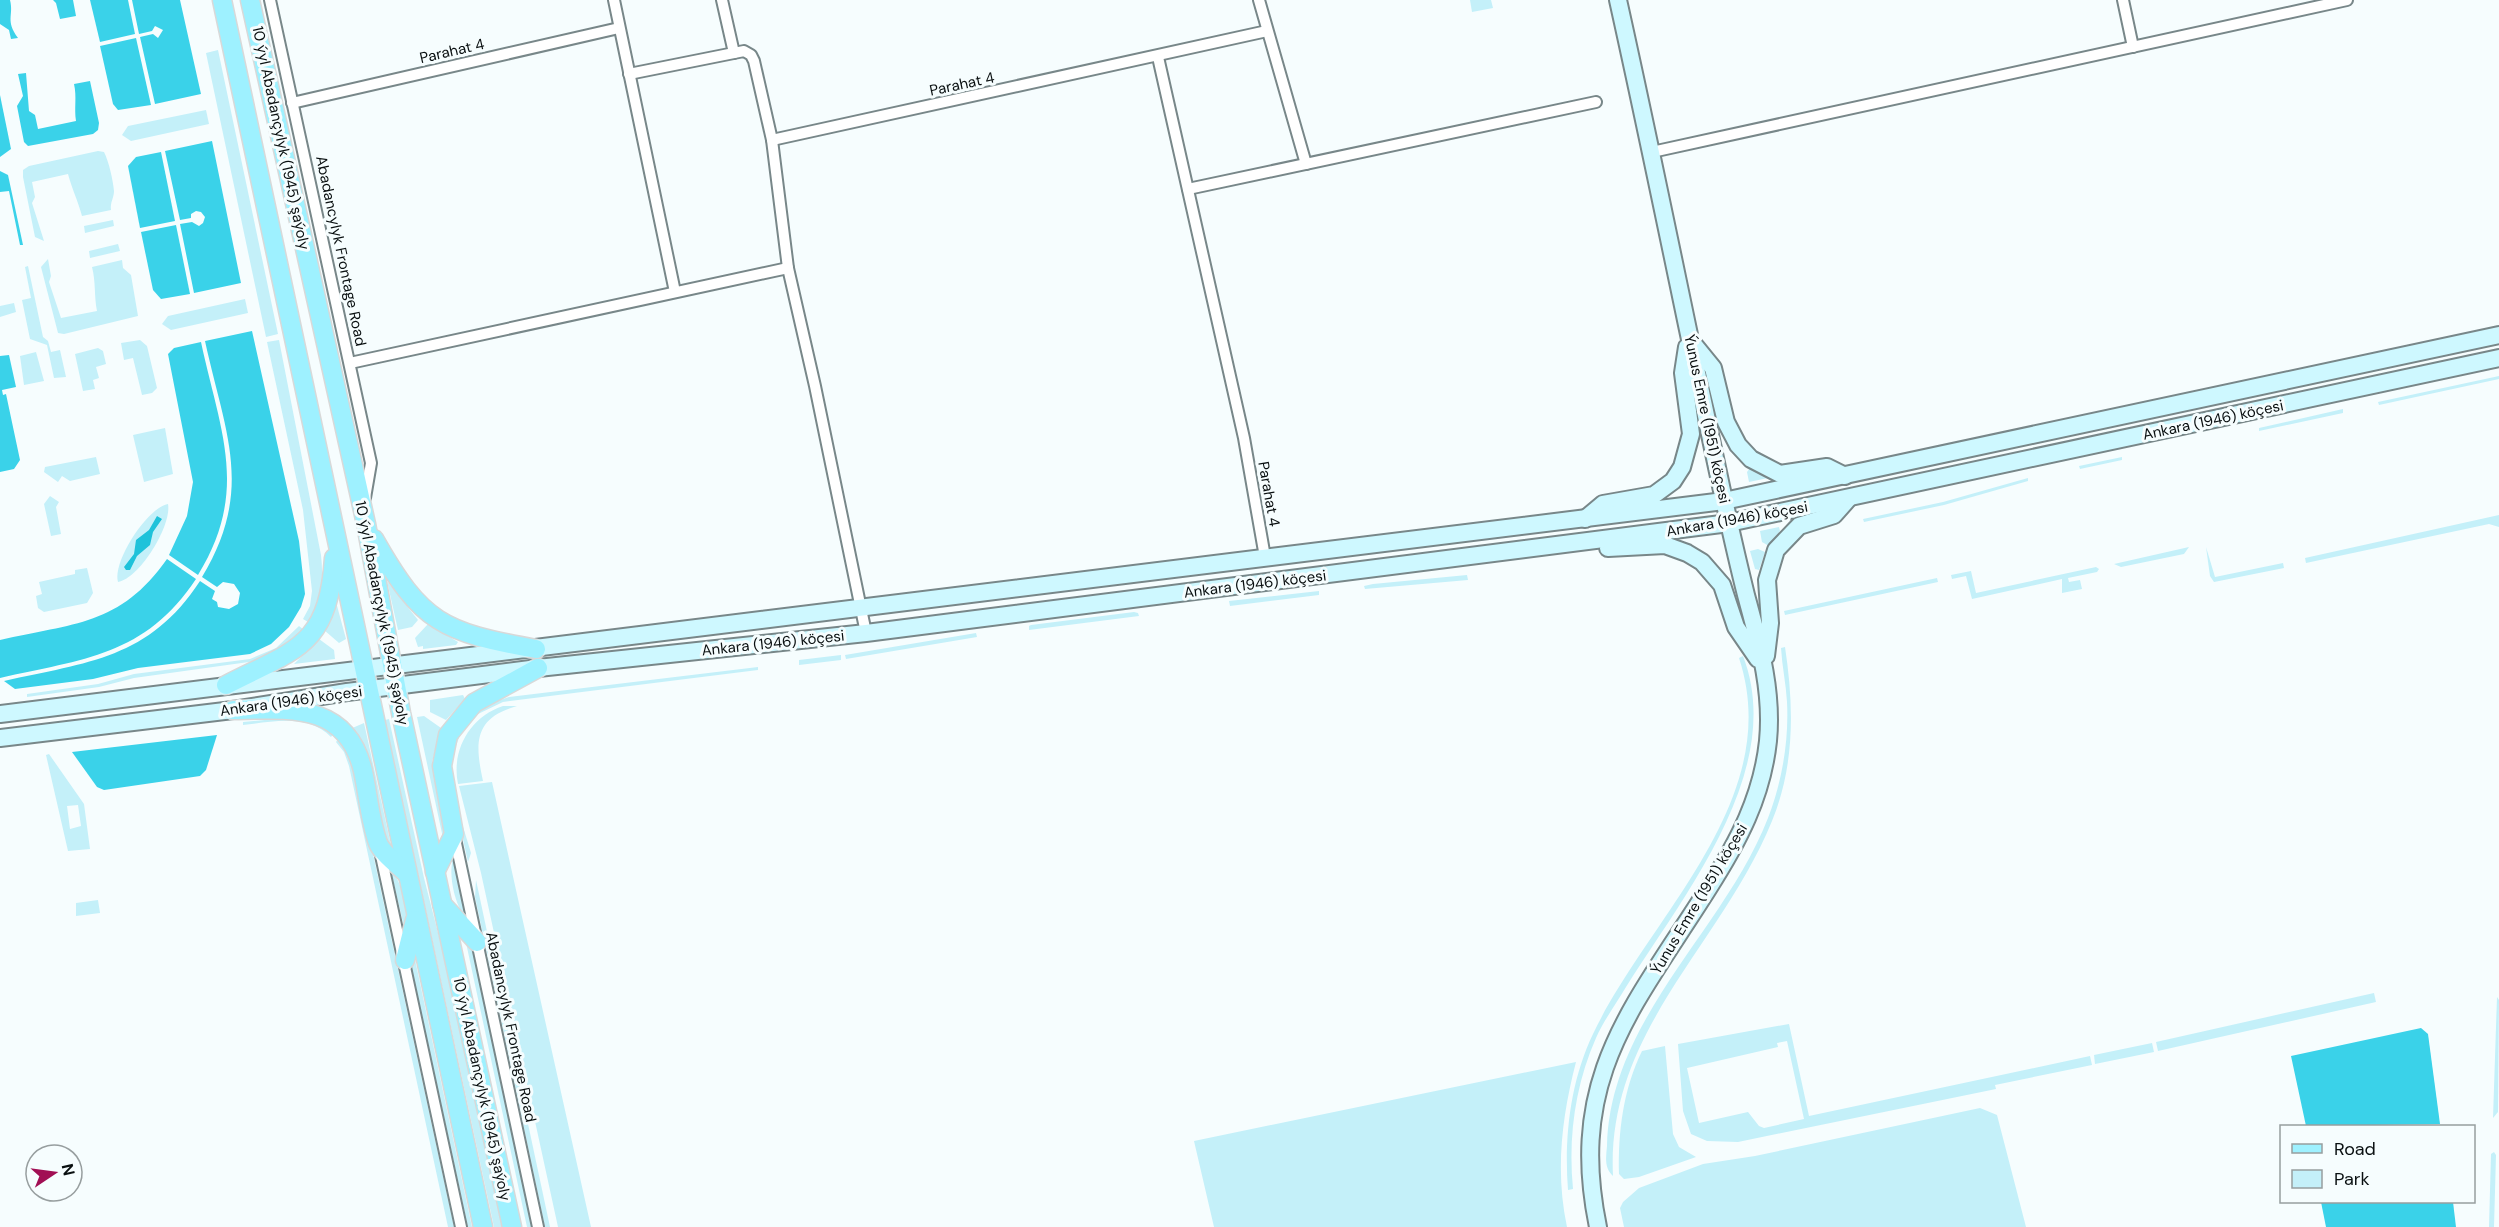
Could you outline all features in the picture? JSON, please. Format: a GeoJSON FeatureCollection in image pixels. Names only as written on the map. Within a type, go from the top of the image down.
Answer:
{"type":"FeatureCollection","features":[{"type":"Feature","properties":{"kind":"main road","name":"10 ýyl Abadançylyk (1945) şaýoly"},"geometry":{"type":"LineString","coordinates":[[222,0],[483,1227]]}},
{"type":"Feature","properties":{"kind":"main road","name":"10 ýyl Abadançylyk (1945) şaýoly"},"geometry":{"type":"LineString","coordinates":[[250,0],[364,517],[396,686],[512,1227]]}},
{"type":"Feature","properties":{"kind":"main road","name":"Ýunus Emre (1951) köçesi"},"geometry":{"type":"LineString","coordinates":[[1598,1227],[1588,1163],[1592,1116],[1600,1078],[1612,1045],[1627,1018],[1724,865],[1752,810],[1762,776],[1768,741],[1769,699],[1765,669],[1724,501],[1652,152],[1618,0]]}},
{"type":"Feature","properties":{"kind":"main road","name":"Ankara (1946) köçesi"},"geometry":{"type":"LineString","coordinates":[[0,714],[1724,501],[2499,335]]}},
{"type":"Feature","properties":{"kind":"main road"},"geometry":{"type":"LineString","coordinates":[[1689,338],[1713,368],[1726,422],[1738,445],[1751,459],[1780,474],[1827,467],[1845,476]]}},
{"type":"Feature","properties":{"kind":"main road"},"geometry":{"type":"LineString","coordinates":[[1585,519],[1603,504],[1654,495],[1673,481],[1682,467],[1691,434],[1683,373],[1689,338]]}},
{"type":"Feature","properties":{"kind":"main road","name":"Ankara (1946) köçesi"},"geometry":{"type":"LineString","coordinates":[[0,738],[233,711],[396,686],[538,668],[866,633],[1729,523],[2499,358]]}},
{"type":"Feature","properties":{"kind":"main road"},"geometry":{"type":"LineString","coordinates":[[1765,669],[1770,623],[1766,586],[1776,550],[1799,526],[1834,515],[1849,498]]}},
{"type":"Feature","properties":{"kind":"main road"},"geometry":{"type":"LineString","coordinates":[[364,517],[401,583],[426,612],[442,624],[482,639],[536,649]]}},
{"type":"Feature","properties":{"kind":"main road"},"geometry":{"type":"LineString","coordinates":[[226,685],[289,655],[308,640],[330,597],[335,538]]}},
{"type":"Feature","properties":{"kind":"main road"},"geometry":{"type":"LineString","coordinates":[[1588,540],[1610,549],[1665,545],[1687,553],[1702,562],[1722,585],[1736,627],[1765,669]]}},
{"type":"Feature","properties":{"kind":"main road"},"geometry":{"type":"LineString","coordinates":[[435,872],[454,834],[442,766],[448,735],[474,703],[538,668]]}},
{"type":"Feature","properties":{"kind":"main road"},"geometry":{"type":"LineString","coordinates":[[233,711],[290,709],[305,711],[331,721],[343,731],[354,744],[360,759],[379,844],[407,874]]}},
{"type":"Feature","properties":{"kind":"main road"},"geometry":{"type":"LineString","coordinates":[[442,904],[477,942]]}},
{"type":"Feature","properties":{"kind":"main road"},"geometry":{"type":"LineString","coordinates":[[405,960],[416,915]]}},
{"type":"Feature","properties":{"kind":"street","name":"Abadancylyk Frontage Road"},"geometry":{"type":"LineString","coordinates":[[270,0],[371,463],[364,517]]}},
{"type":"Feature","properties":{"kind":"street"},"geometry":{"type":"LineString","coordinates":[[614,0],[675,292]]}},
{"type":"Feature","properties":{"kind":"street"},"geometry":{"type":"LineString","coordinates":[[722,0],[734,53]]}},
{"type":"Feature","properties":{"kind":"street"},"geometry":{"type":"LineString","coordinates":[[1259,0],[1306,164]]}},
{"type":"Feature","properties":{"kind":"street"},"geometry":{"type":"LineString","coordinates":[[2123,0],[2133,46]]}},
{"type":"Feature","properties":{"kind":"street"},"geometry":{"type":"LineString","coordinates":[[1652,152],[2347,0]]}},
{"type":"Feature","properties":{"kind":"street","name":"Parahat 4"},"geometry":{"type":"LineString","coordinates":[[292,103],[619,28]]}},
{"type":"Feature","properties":{"kind":"street","name":"Parahat 4"},"geometry":{"type":"LineString","coordinates":[[772,141],[1267,31]]}},
{"type":"Feature","properties":{"kind":"street"},"geometry":{"type":"LineString","coordinates":[[629,74],[734,53],[747,52],[754,61],[772,141],[788,268],[866,633]]}},
{"type":"Feature","properties":{"kind":"street","name":"Parahat 4"},"geometry":{"type":"LineString","coordinates":[[1158,57],[1244,438],[1265,557]]}},
{"type":"Feature","properties":{"kind":"street"},"geometry":{"type":"LineString","coordinates":[[1188,189],[1596,102]]}},
{"type":"Feature","properties":{"kind":"street"},"geometry":{"type":"LineString","coordinates":[[350,363],[788,268]]}},
{"type":"Feature","properties":{"kind":"street","name":"Abadancylyk Frontage Road"},"geometry":{"type":"LineString","coordinates":[[454,834],[538,1227]]}},
{"type":"Feature","properties":{"kind":"street"},"geometry":{"type":"LineString","coordinates":[[379,844],[461,1227]]}},
{"type":"Feature","properties":{"kind":"green space"},"geometry":{"type":"Polygon","coordinates":[[[1470,0],[1491,0],[1493,8],[1472,12],[1470,0]]]}},
{"type":"Feature","properties":{"kind":"green space"},"geometry":{"type":"Polygon","coordinates":[[[218,50],[278,334],[266,337],[206,53],[218,50]]]}},
{"type":"Feature","properties":{"kind":"green space"},"geometry":{"type":"Polygon","coordinates":[[[206,110],[209,124],[131,141],[122,135],[128,126],[206,110]]]}},
{"type":"Feature","properties":{"kind":"green space"},"geometry":{"type":"Polygon","coordinates":[[[98,151],[104,152],[112,176],[114,191],[111,210],[82,216],[68,174],[32,182],[35,197],[32,203],[44,241],[35,237],[23,170],[29,166],[98,151]]]}},
{"type":"Feature","properties":{"kind":"green space"},"geometry":{"type":"Polygon","coordinates":[[[113,220],[114,226],[85,233],[84,226],[113,220]]]}},
{"type":"Feature","properties":{"kind":"green space"},"geometry":{"type":"Polygon","coordinates":[[[118,244],[120,251],[90,258],[89,251],[118,244]]]}},
{"type":"Feature","properties":{"kind":"green space"},"geometry":{"type":"Polygon","coordinates":[[[48,259],[51,276],[49,282],[61,318],[97,311],[92,267],[122,260],[123,268],[131,275],[138,316],[64,334],[58,333],[41,267],[48,259]]]}},
{"type":"Feature","properties":{"kind":"green space"},"geometry":{"type":"Polygon","coordinates":[[[28,266],[43,337],[48,341],[51,352],[60,350],[66,377],[54,378],[47,345],[30,339],[22,300],[31,298],[25,267],[28,266]]]}},
{"type":"Feature","properties":{"kind":"green space"},"geometry":{"type":"Polygon","coordinates":[[[245,299],[248,313],[171,330],[162,324],[168,316],[245,299]]]}},
{"type":"Feature","properties":{"kind":"green space"},"geometry":{"type":"Polygon","coordinates":[[[14,303],[16,312],[0,317],[0,306],[14,303]]]}},
{"type":"Feature","properties":{"kind":"green space"},"geometry":{"type":"Polygon","coordinates":[[[140,340],[147,346],[157,388],[152,393],[142,395],[133,358],[124,360],[121,343],[140,340]]]}},
{"type":"Feature","properties":{"kind":"green space"},"geometry":{"type":"Polygon","coordinates":[[[279,340],[321,555],[320,590],[316,606],[308,622],[303,619],[310,606],[312,591],[303,510],[267,342],[279,340]]]}},
{"type":"Feature","properties":{"kind":"green space"},"geometry":{"type":"Polygon","coordinates":[[[98,348],[103,351],[106,364],[96,367],[99,378],[93,380],[95,389],[83,391],[75,354],[98,348]]]}},
{"type":"Feature","properties":{"kind":"green space"},"geometry":{"type":"Polygon","coordinates":[[[36,352],[44,381],[24,385],[20,356],[36,352]]]}},
{"type":"Feature","properties":{"kind":"green space"},"geometry":{"type":"Polygon","coordinates":[[[2499,376],[2499,379],[2379,405],[2378,402],[2499,376]]]}},
{"type":"Feature","properties":{"kind":"green space"},"geometry":{"type":"Polygon","coordinates":[[[2343,409],[2343,413],[2259,431],[2259,428],[2343,409]]]}},
{"type":"Feature","properties":{"kind":"green space"},"geometry":{"type":"Polygon","coordinates":[[[165,428],[173,474],[144,482],[133,435],[165,428]]]}},
{"type":"Feature","properties":{"kind":"green space"},"geometry":{"type":"Polygon","coordinates":[[[96,457],[100,474],[70,481],[62,476],[58,482],[44,472],[45,467],[96,457]]]}},
{"type":"Feature","properties":{"kind":"green space"},"geometry":{"type":"Polygon","coordinates":[[[2122,457],[2122,460],[2080,469],[2079,466],[2122,457]]]}},
{"type":"Feature","properties":{"kind":"green space"},"geometry":{"type":"Polygon","coordinates":[[[1750,468],[1768,478],[1749,482],[1747,472],[1750,468]]]}},
{"type":"Feature","properties":{"kind":"green space"},"geometry":{"type":"Polygon","coordinates":[[[2028,478],[2028,481],[1944,505],[1864,522],[1863,519],[1943,502],[2028,478]]]}},
{"type":"Feature","properties":{"kind":"green space"},"geometry":{"type":"Polygon","coordinates":[[[50,496],[59,502],[56,507],[61,534],[51,536],[44,504],[50,496]]]}},
{"type":"Feature","properties":{"kind":"green space"},"geometry":{"type":"Polygon","coordinates":[[[168,504],[165,524],[153,549],[136,571],[118,582],[120,562],[133,537],[150,515],[168,504]]]}},
{"type":"Feature","properties":{"kind":"green space"},"geometry":{"type":"Polygon","coordinates":[[[2499,515],[2499,527],[2489,524],[2306,563],[2305,558],[2499,515]]]}},
{"type":"Feature","properties":{"kind":"green space"},"geometry":{"type":"Polygon","coordinates":[[[1779,527],[1780,531],[1769,546],[1762,542],[1760,531],[1779,527]]]}},
{"type":"Feature","properties":{"kind":"green space"},"geometry":{"type":"Polygon","coordinates":[[[2189,547],[2184,554],[2121,567],[2114,564],[2189,547]]]}},
{"type":"Feature","properties":{"kind":"green space"},"geometry":{"type":"Polygon","coordinates":[[[2206,547],[2215,577],[2283,563],[2284,568],[2214,582],[2210,576],[2206,547]]]}},
{"type":"Feature","properties":{"kind":"green space"},"geometry":{"type":"Polygon","coordinates":[[[1758,549],[1765,552],[1759,570],[1755,569],[1750,551],[1758,549]]]}},
{"type":"Feature","properties":{"kind":"green space"},"geometry":{"type":"Polygon","coordinates":[[[2096,567],[2099,569],[2097,572],[2068,578],[2069,582],[2080,580],[2082,589],[2062,593],[2062,579],[1972,599],[1966,576],[1952,579],[1951,575],[1971,571],[1976,593],[2096,567]]]}},
{"type":"Feature","properties":{"kind":"green space"},"geometry":{"type":"Polygon","coordinates":[[[87,568],[93,593],[87,603],[44,612],[38,608],[36,596],[42,594],[39,582],[75,574],[75,570],[87,568]]]}},
{"type":"Feature","properties":{"kind":"green space"},"geometry":{"type":"Polygon","coordinates":[[[1467,575],[1468,580],[1365,589],[1364,586],[1373,584],[1467,575]]]}},
{"type":"Feature","properties":{"kind":"green space"},"geometry":{"type":"Polygon","coordinates":[[[1937,578],[1938,582],[1785,615],[1784,611],[1937,578]]]}},
{"type":"Feature","properties":{"kind":"green space"},"geometry":{"type":"Polygon","coordinates":[[[387,581],[418,620],[412,627],[398,630],[387,581]]]}},
{"type":"Feature","properties":{"kind":"green space"},"geometry":{"type":"Polygon","coordinates":[[[1319,591],[1319,595],[1230,606],[1229,601],[1319,591]]]}},
{"type":"Feature","properties":{"kind":"green space"},"geometry":{"type":"Polygon","coordinates":[[[336,602],[346,639],[339,643],[324,630],[336,602]]]}},
{"type":"Feature","properties":{"kind":"green space"},"geometry":{"type":"Polygon","coordinates":[[[1134,612],[1139,616],[1029,630],[1031,625],[1134,612]]]}},
{"type":"Feature","properties":{"kind":"green space"},"geometry":{"type":"Polygon","coordinates":[[[428,624],[458,642],[456,645],[423,649],[423,646],[418,647],[415,638],[428,624]]]}},
{"type":"Feature","properties":{"kind":"green space"},"geometry":{"type":"Polygon","coordinates":[[[299,626],[304,630],[292,643],[256,661],[134,678],[99,687],[27,697],[27,694],[98,684],[134,674],[250,659],[276,648],[299,626]]]}},
{"type":"Feature","properties":{"kind":"green space"},"geometry":{"type":"Polygon","coordinates":[[[976,633],[977,637],[846,659],[845,655],[976,633]]]}},
{"type":"Feature","properties":{"kind":"green space"},"geometry":{"type":"Polygon","coordinates":[[[319,639],[334,650],[335,659],[294,664],[319,639]]]}},
{"type":"Feature","properties":{"kind":"green space"},"geometry":{"type":"Polygon","coordinates":[[[1785,647],[1791,713],[1789,757],[1780,800],[1750,866],[1647,1033],[1628,1077],[1616,1124],[1613,1176],[1607,1166],[1607,1146],[1613,1100],[1627,1057],[1672,976],[1725,899],[1749,859],[1773,804],[1784,761],[1787,732],[1787,702],[1781,648],[1785,647]]]}},
{"type":"Feature","properties":{"kind":"green space"},"geometry":{"type":"Polygon","coordinates":[[[841,655],[841,660],[799,665],[799,660],[841,655]]]}},
{"type":"Feature","properties":{"kind":"green space"},"geometry":{"type":"Polygon","coordinates":[[[1743,656],[1753,699],[1751,743],[1740,787],[1722,830],[1700,872],[1610,1012],[1596,1038],[1578,1093],[1572,1150],[1573,1189],[1568,1190],[1567,1150],[1570,1110],[1585,1052],[1617,990],[1704,856],[1728,809],[1744,760],[1748,710],[1739,658],[1743,656]]]}},
{"type":"Feature","properties":{"kind":"green space"},"geometry":{"type":"Polygon","coordinates":[[[758,667],[758,670],[503,702],[478,714],[464,730],[461,729],[482,709],[509,697],[758,667]]]}},
{"type":"Feature","properties":{"kind":"green space"},"geometry":{"type":"Polygon","coordinates":[[[463,695],[465,699],[446,720],[430,712],[430,700],[463,695]]]}},
{"type":"Feature","properties":{"kind":"green space"},"geometry":{"type":"Polygon","coordinates":[[[503,706],[517,706],[492,718],[485,725],[481,734],[479,755],[483,781],[458,784],[457,759],[466,736],[481,718],[503,706]]]}},
{"type":"Feature","properties":{"kind":"green space"},"geometry":{"type":"Polygon","coordinates":[[[424,716],[441,728],[432,762],[446,831],[443,838],[417,717],[424,716]]]}},
{"type":"Feature","properties":{"kind":"green space"},"geometry":{"type":"Polygon","coordinates":[[[304,718],[334,733],[331,737],[322,729],[301,722],[278,721],[243,725],[243,722],[304,718]]]}},
{"type":"Feature","properties":{"kind":"green space"},"geometry":{"type":"Polygon","coordinates":[[[389,719],[424,878],[458,1011],[504,1227],[494,1227],[385,720],[389,719]]]}},
{"type":"Feature","properties":{"kind":"green space"},"geometry":{"type":"Polygon","coordinates":[[[364,723],[391,845],[390,847],[350,729],[364,723]]]}},
{"type":"Feature","properties":{"kind":"green space"},"geometry":{"type":"Polygon","coordinates":[[[456,737],[459,738],[454,752],[453,781],[458,811],[471,853],[468,862],[448,772],[456,737]]]}},
{"type":"Feature","properties":{"kind":"green space"},"geometry":{"type":"Polygon","coordinates":[[[339,738],[344,743],[355,771],[454,1227],[448,1227],[349,766],[344,752],[336,742],[339,738]]]}},
{"type":"Feature","properties":{"kind":"green space"},"geometry":{"type":"Polygon","coordinates":[[[49,754],[84,804],[90,849],[68,851],[46,755],[49,754]],[[78,805],[67,806],[70,829],[81,826],[78,805]]]}},
{"type":"Feature","properties":{"kind":"green space"},"geometry":{"type":"Polygon","coordinates":[[[492,782],[591,1227],[558,1227],[481,873],[459,786],[492,782]]]}},
{"type":"Feature","properties":{"kind":"green space"},"geometry":{"type":"Polygon","coordinates":[[[453,859],[467,920],[459,907],[454,891],[451,873],[453,859]]]}},
{"type":"Feature","properties":{"kind":"green space"},"geometry":{"type":"Polygon","coordinates":[[[390,867],[404,898],[405,931],[390,867]]]}},
{"type":"Feature","properties":{"kind":"green space"},"geometry":{"type":"Polygon","coordinates":[[[476,880],[550,1227],[545,1227],[475,897],[476,880]]]}},
{"type":"Feature","properties":{"kind":"green space"},"geometry":{"type":"Polygon","coordinates":[[[98,900],[100,913],[76,916],[76,903],[98,900]]]}},
{"type":"Feature","properties":{"kind":"green space"},"geometry":{"type":"Polygon","coordinates":[[[465,938],[473,950],[532,1227],[527,1227],[465,938]]]}},
{"type":"Feature","properties":{"kind":"green space"},"geometry":{"type":"Polygon","coordinates":[[[413,950],[472,1227],[468,1227],[410,961],[413,950]]]}},
{"type":"Feature","properties":{"kind":"green space"},"geometry":{"type":"Polygon","coordinates":[[[2374,993],[2376,1002],[2158,1051],[2156,1042],[2374,993]]]}},
{"type":"Feature","properties":{"kind":"green space"},"geometry":{"type":"Polygon","coordinates":[[[2497,997],[2499,1000],[2498,1112],[2493,1118],[2497,997]]]}},
{"type":"Feature","properties":{"kind":"green space"},"geometry":{"type":"Polygon","coordinates":[[[1789,1024],[1809,1116],[2090,1056],[2092,1065],[1995,1085],[1996,1089],[1738,1142],[1707,1141],[1691,1134],[1683,1111],[1678,1044],[1789,1024]],[[1787,1041],[1777,1043],[1778,1047],[1687,1068],[1699,1123],[1748,1112],[1759,1126],[1764,1128],[1804,1119],[1787,1041]]]}},
{"type":"Feature","properties":{"kind":"green space"},"geometry":{"type":"Polygon","coordinates":[[[2152,1043],[2154,1052],[2095,1064],[2094,1055],[2152,1043]]]}},
{"type":"Feature","properties":{"kind":"green space"},"geometry":{"type":"Polygon","coordinates":[[[1665,1046],[1673,1134],[1679,1147],[1696,1157],[1639,1177],[1624,1179],[1619,1174],[1620,1143],[1623,1111],[1630,1081],[1642,1051],[1665,1046]]]}},
{"type":"Feature","properties":{"kind":"green space"},"geometry":{"type":"Polygon","coordinates":[[[1576,1062],[1567,1103],[1562,1144],[1561,1185],[1567,1227],[1214,1227],[1194,1141],[1576,1062]]]}},
{"type":"Feature","properties":{"kind":"green space"},"geometry":{"type":"Polygon","coordinates":[[[1980,1108],[1997,1115],[2026,1227],[1624,1227],[1620,1208],[1623,1202],[1639,1188],[1703,1164],[1755,1156],[1980,1108]]]}},
{"type":"Feature","properties":{"kind":"green space"},"geometry":{"type":"Polygon","coordinates":[[[2494,1152],[2496,1155],[2494,1227],[2489,1227],[2491,1154],[2494,1152]]]}},
{"type":"Feature","properties":{"kind":"shaded area"},"geometry":{"type":"Polygon","coordinates":[[[0,0],[10,0],[12,27],[18,38],[11,39],[9,30],[0,24],[0,0]]]}},
{"type":"Feature","properties":{"kind":"shaded area"},"geometry":{"type":"Polygon","coordinates":[[[53,0],[73,0],[76,16],[60,19],[53,0]]]}},
{"type":"Feature","properties":{"kind":"shaded area"},"geometry":{"type":"Polygon","coordinates":[[[90,0],[128,0],[135,34],[100,42],[90,0]]]}},
{"type":"Feature","properties":{"kind":"shaded area"},"geometry":{"type":"Polygon","coordinates":[[[132,0],[180,0],[201,94],[155,104],[140,37],[153,34],[158,38],[163,30],[155,26],[152,31],[139,34],[132,0]]]}},
{"type":"Feature","properties":{"kind":"shaded area"},"geometry":{"type":"Polygon","coordinates":[[[136,38],[151,105],[118,110],[113,104],[100,46],[136,38]]]}},
{"type":"Feature","properties":{"kind":"shaded area"},"geometry":{"type":"Polygon","coordinates":[[[26,73],[29,111],[35,115],[38,129],[76,121],[74,84],[90,81],[99,123],[98,130],[93,134],[28,146],[24,142],[17,106],[23,96],[18,74],[26,73]]]}},
{"type":"Feature","properties":{"kind":"shaded area"},"geometry":{"type":"Polygon","coordinates":[[[0,95],[11,149],[0,157],[0,95]]]}},
{"type":"Feature","properties":{"kind":"shaded area"},"geometry":{"type":"Polygon","coordinates":[[[212,141],[241,283],[194,293],[180,224],[192,222],[199,226],[205,217],[201,212],[196,211],[191,214],[191,218],[180,220],[165,151],[212,141]]]}},
{"type":"Feature","properties":{"kind":"shaded area"},"geometry":{"type":"Polygon","coordinates":[[[161,152],[175,221],[140,228],[128,166],[136,157],[161,152]]]}},
{"type":"Feature","properties":{"kind":"shaded area"},"geometry":{"type":"Polygon","coordinates":[[[0,171],[8,175],[23,245],[20,245],[9,191],[0,192],[0,171]]]}},
{"type":"Feature","properties":{"kind":"shaded area"},"geometry":{"type":"Polygon","coordinates":[[[176,225],[190,294],[161,299],[153,290],[141,232],[176,225]]]}},
{"type":"Feature","properties":{"kind":"shaded area"},"geometry":{"type":"Polygon","coordinates":[[[252,331],[299,541],[305,594],[301,607],[289,627],[271,644],[250,654],[138,668],[93,679],[15,689],[4,681],[89,662],[138,642],[160,627],[180,607],[200,581],[215,591],[212,599],[217,602],[218,607],[229,609],[238,604],[240,593],[234,584],[223,582],[217,587],[202,577],[218,545],[228,516],[232,488],[227,433],[205,341],[252,331]]]}},
{"type":"Feature","properties":{"kind":"shaded area"},"geometry":{"type":"Polygon","coordinates":[[[201,342],[222,432],[227,487],[223,515],[214,544],[198,575],[169,555],[187,516],[193,482],[168,354],[174,348],[201,342]]]}},
{"type":"Feature","properties":{"kind":"shaded area"},"geometry":{"type":"Polygon","coordinates":[[[9,355],[16,387],[2,390],[3,395],[6,394],[20,460],[14,469],[0,472],[0,356],[9,355]]]}},
{"type":"Feature","properties":{"kind":"shaded area"},"geometry":{"type":"Polygon","coordinates":[[[157,516],[162,519],[153,532],[150,545],[137,556],[130,570],[126,570],[124,567],[134,554],[136,540],[149,530],[157,516]]]}},
{"type":"Feature","properties":{"kind":"shaded area"},"geometry":{"type":"Polygon","coordinates":[[[167,559],[196,579],[176,605],[156,624],[133,639],[85,659],[0,678],[0,640],[73,625],[113,610],[131,598],[149,581],[167,559]]]}},
{"type":"Feature","properties":{"kind":"shaded area"},"geometry":{"type":"Polygon","coordinates":[[[217,735],[206,770],[200,776],[104,790],[97,787],[72,752],[217,735]]]}},
{"type":"Feature","properties":{"kind":"shaded area"},"geometry":{"type":"Polygon","coordinates":[[[2421,1028],[2428,1034],[2440,1124],[2306,1125],[2291,1056],[2421,1028]]]}},
{"type":"Feature","properties":{"kind":"shaded area"},"geometry":{"type":"Polygon","coordinates":[[[2321,1203],[2453,1203],[2456,1227],[2326,1227],[2321,1203]]]}}]}
